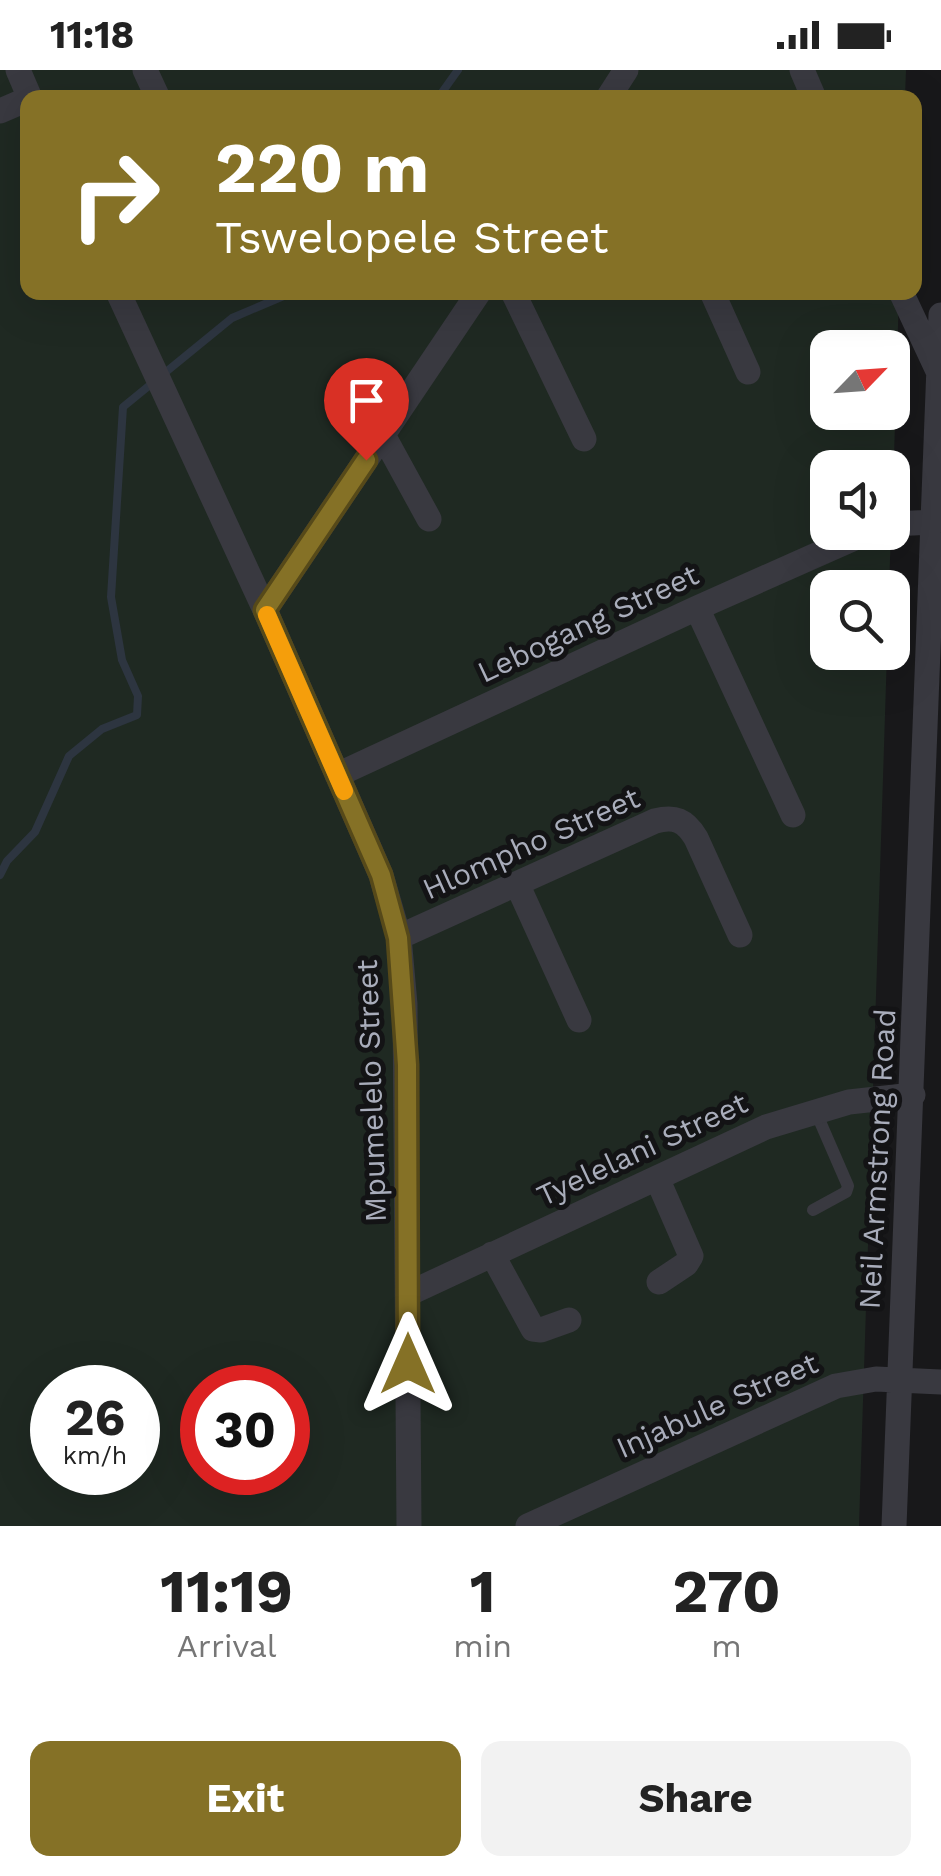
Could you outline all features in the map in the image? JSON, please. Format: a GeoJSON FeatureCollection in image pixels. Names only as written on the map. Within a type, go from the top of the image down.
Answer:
{"type":"FeatureCollection","features":[{"type":"Feature","properties":{"kind":"street","name":"Mpumelelo Street"},"geometry":{"type":"LineString","coordinates":[[122,300],[265,610],[381,875],[398,938],[407,1065],[409,1526]]}},
{"type":"Feature","properties":{"kind":"street"},"geometry":{"type":"LineString","coordinates":[[265,610],[474,300]]}},
{"type":"Feature","properties":{"kind":"street"},"geometry":{"type":"LineString","coordinates":[[516,300],[584,439]]}},
{"type":"Feature","properties":{"kind":"street"},"geometry":{"type":"LineString","coordinates":[[716,300],[748,372]]}},
{"type":"Feature","properties":{"kind":"street"},"geometry":{"type":"LineString","coordinates":[[904,300],[939,372]]}},
{"type":"Feature","properties":{"kind":"street","name":"Neil Armstrong Road"},"geometry":{"type":"LineString","coordinates":[[894,1526],[913,1095],[929,964],[934,522],[941,314]]}},
{"type":"Feature","properties":{"kind":"street"},"geometry":{"type":"LineString","coordinates":[[383,435],[429,518]]}},
{"type":"Feature","properties":{"kind":"street"},"geometry":{"type":"LineString","coordinates":[[910,523],[934,522]]}},
{"type":"Feature","properties":{"kind":"street","name":"Lebogang Street"},"geometry":{"type":"LineString","coordinates":[[337,776],[828,550]]}},
{"type":"Feature","properties":{"kind":"street"},"geometry":{"type":"LineString","coordinates":[[697,608],[793,815]]}},
{"type":"Feature","properties":{"kind":"street","name":"Hlompho Street"},"geometry":{"type":"LineString","coordinates":[[398,938],[655,822],[674,818],[689,826],[696,838],[740,935]]}},
{"type":"Feature","properties":{"kind":"street"},"geometry":{"type":"LineString","coordinates":[[518,886],[579,1020]]}},
{"type":"Feature","properties":{"kind":"street","name":"Tyelelani Street"},"geometry":{"type":"LineString","coordinates":[[408,1294],[766,1127],[849,1102],[913,1095]]}},
{"type":"Feature","properties":{"kind":"street"},"geometry":{"type":"LineString","coordinates":[[657,1178],[691,1256],[686,1264],[659,1282]]}},
{"type":"Feature","properties":{"kind":"street"},"geometry":{"type":"LineString","coordinates":[[492,1254],[533,1329],[569,1320]]}},
{"type":"Feature","properties":{"kind":"street","name":"Injabule Street"},"geometry":{"type":"LineString","coordinates":[[528,1526],[836,1386],[856,1380],[941,1382]]}},
{"type":"Feature","properties":{"kind":"lane"},"geometry":{"type":"LineString","coordinates":[[814,1210],[846,1192],[848,1186],[815,1110]]}},
{"type":"Feature","properties":{"kind":"shaded area"},"geometry":{"type":"Polygon","coordinates":[[[0,70],[906,70],[905,90],[20,90],[20,300],[899,300],[898,330],[810,330],[810,430],[895,430],[894,450],[810,450],[810,550],[890,550],[890,570],[810,570],[810,670],[886,670],[859,1526],[0,1526],[0,70]]]}},
{"type":"Feature","properties":{"kind":"waterway"},"geometry":{"type":"LineString","coordinates":[[444,90],[458,70]]}},
{"type":"Feature","properties":{"kind":"waterway"},"geometry":{"type":"LineString","coordinates":[[0,875],[7,861],[35,832],[69,756],[102,729],[137,715],[138,696],[122,660],[111,597],[123,407],[232,318],[274,300]]}},
{"type":"Feature","properties":{"kind":"slow traffic"},"geometry":{"type":"LineString","coordinates":[[267,615],[344,791]]}},
{"type":"Feature","properties":{"kind":"route"},"geometry":{"type":"LineString","coordinates":[[366,460],[265,610],[381,875],[398,938],[407,1065],[408,1364]]}}]}
